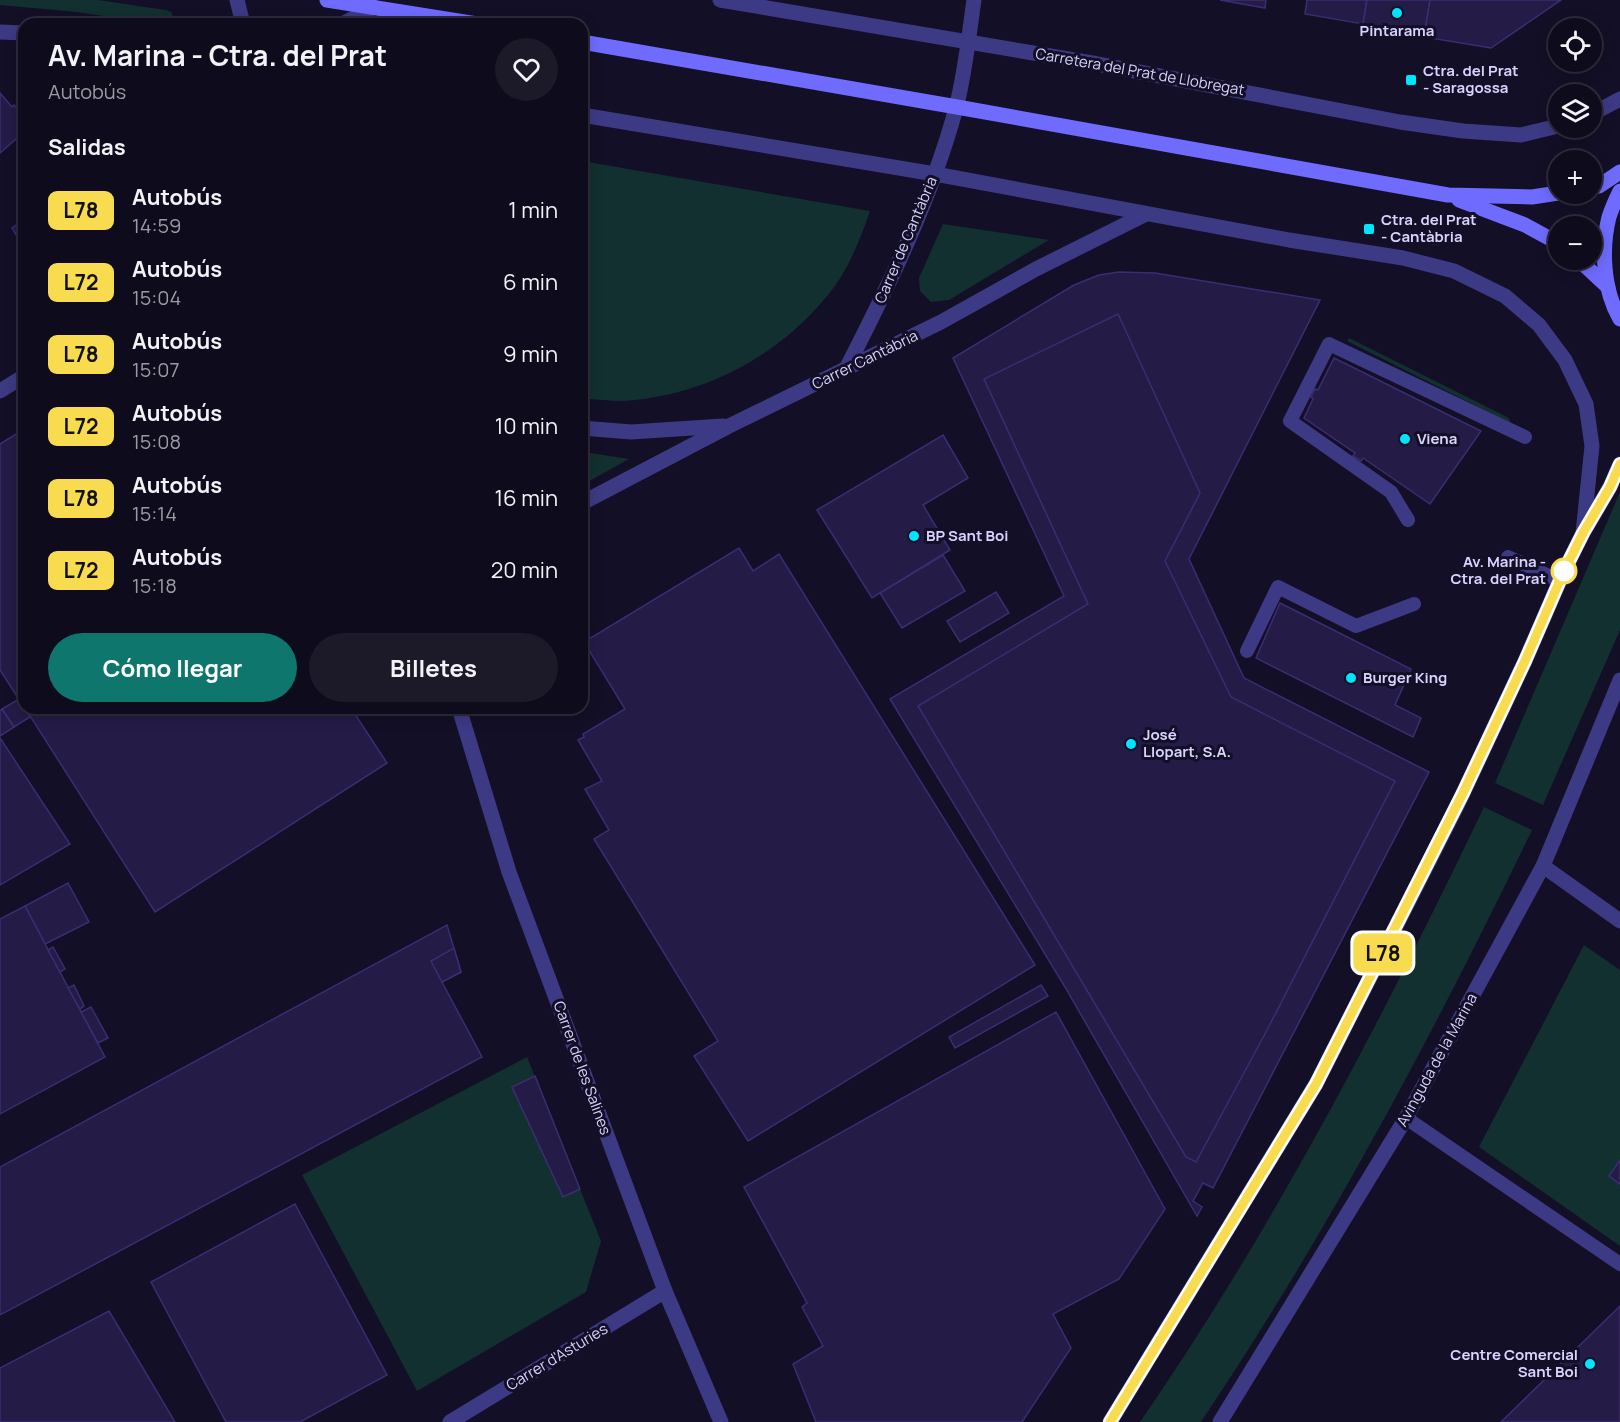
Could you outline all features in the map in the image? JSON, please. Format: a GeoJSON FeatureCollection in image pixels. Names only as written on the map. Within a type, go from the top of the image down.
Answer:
{"type":"FeatureCollection","features":[{"type":"Feature","properties":{"kind":"street"},"geometry":{"type":"LineString","coordinates":[[237,0],[242,18]]}},
{"type":"Feature","properties":{"kind":"street"},"geometry":{"type":"LineString","coordinates":[[327,0],[441,18]]}},
{"type":"Feature","properties":{"kind":"street","name":"Carretera del Prat de Llobregat"},"geometry":{"type":"LineString","coordinates":[[720,0],[1114,67],[1400,122],[1462,131],[1521,135],[1548,128]]}},
{"type":"Feature","properties":{"kind":"street","name":"Carrer de Cantàbria"},"geometry":{"type":"LineString","coordinates":[[846,369],[894,276],[935,174],[957,107],[974,0]]}},
{"type":"Feature","properties":{"kind":"street"},"geometry":{"type":"LineString","coordinates":[[353,18],[374,7]]}},
{"type":"Feature","properties":{"kind":"street"},"geometry":{"type":"LineString","coordinates":[[0,32],[18,33]]}},
{"type":"Feature","properties":{"kind":"street"},"geometry":{"type":"LineString","coordinates":[[588,43],[1448,195],[1532,197],[1548,195]]}},
{"type":"Feature","properties":{"kind":"street"},"geometry":{"type":"LineString","coordinates":[[1602,109],[1620,99]]}},
{"type":"Feature","properties":{"kind":"street"},"geometry":{"type":"LineString","coordinates":[[588,116],[935,174],[1146,214],[1403,258],[1454,271],[1505,296],[1539,325],[1565,360],[1586,404],[1592,446],[1583,533]]}},
{"type":"Feature","properties":{"kind":"street"},"geometry":{"type":"LineString","coordinates":[[1602,184],[1620,172]]}},
{"type":"Feature","properties":{"kind":"street"},"geometry":{"type":"LineString","coordinates":[[1620,191],[1609,217],[1604,252],[1608,287],[1620,319]]}},
{"type":"Feature","properties":{"kind":"street"},"geometry":{"type":"LineString","coordinates":[[1448,195],[1525,225],[1548,238]]}},
{"type":"Feature","properties":{"kind":"street","name":"Carrer Cantàbria"},"geometry":{"type":"LineString","coordinates":[[588,500],[729,426],[941,322],[1036,269],[1146,214]]}},
{"type":"Feature","properties":{"kind":"street"},"geometry":{"type":"LineString","coordinates":[[1590,270],[1608,287]]}},
{"type":"Feature","properties":{"kind":"street"},"geometry":{"type":"LineString","coordinates":[[0,391],[18,380]]}},
{"type":"Feature","properties":{"kind":"street"},"geometry":{"type":"LineString","coordinates":[[588,428],[631,432],[729,426]]}},
{"type":"Feature","properties":{"kind":"street"},"geometry":{"type":"LineString","coordinates":[[1110,1422],[1316,1084],[1469,781],[1560,580],[1620,464]]}},
{"type":"Feature","properties":{"kind":"street","name":"Avinguda de la Marina"},"geometry":{"type":"LineString","coordinates":[[1220,1422],[1406,1118],[1543,866],[1620,680]]}},
{"type":"Feature","properties":{"kind":"street","name":"Carrer de les Salines"},"geometry":{"type":"LineString","coordinates":[[461,714],[509,872],[665,1291],[721,1422]]}},
{"type":"Feature","properties":{"kind":"street"},"geometry":{"type":"LineString","coordinates":[[1543,866],[1620,921]]}},
{"type":"Feature","properties":{"kind":"street","name":"Carrer d'Asturies"},"geometry":{"type":"LineString","coordinates":[[450,1422],[665,1291]]}},
{"type":"Feature","properties":{"kind":"lane"},"geometry":{"type":"LineString","coordinates":[[1408,520],[1391,492],[1290,421],[1329,344],[1525,436]]}},
{"type":"Feature","properties":{"kind":"lane"},"geometry":{"type":"LineString","coordinates":[[1508,557],[1560,580]]}},
{"type":"Feature","properties":{"kind":"lane"},"geometry":{"type":"LineString","coordinates":[[1247,651],[1278,587],[1356,626],[1414,604]]}},
{"type":"Feature","properties":{"kind":"lane"},"geometry":{"type":"LineString","coordinates":[[1406,1118],[1620,1264]]}},
{"type":"Feature","properties":{"kind":"green space"},"geometry":{"type":"Polygon","coordinates":[[[0,0],[98,0],[166,10],[171,12],[173,17],[116,18],[0,5],[0,0]]]}},
{"type":"Feature","properties":{"kind":"green space"},"geometry":{"type":"Polygon","coordinates":[[[588,162],[870,211],[855,250],[835,286],[793,332],[742,367],[714,380],[685,390],[623,401],[588,399],[588,162]]]}},
{"type":"Feature","properties":{"kind":"green space"},"geometry":{"type":"Polygon","coordinates":[[[943,224],[1049,240],[949,300],[931,302],[920,291],[919,278],[943,224]]]}},
{"type":"Feature","properties":{"kind":"green space"},"geometry":{"type":"Polygon","coordinates":[[[1349,338],[1509,418],[1510,423],[1347,341],[1349,338]]]}},
{"type":"Feature","properties":{"kind":"green space"},"geometry":{"type":"Polygon","coordinates":[[[588,453],[629,459],[588,482],[588,453]]]}},
{"type":"Feature","properties":{"kind":"green space"},"geometry":{"type":"Polygon","coordinates":[[[1620,492],[1620,630],[1543,805],[1495,783],[1620,492]]]}},
{"type":"Feature","properties":{"kind":"green space"},"geometry":{"type":"Polygon","coordinates":[[[1484,807],[1532,830],[1495,907],[1377,1132],[1292,1278],[1201,1422],[1140,1422],[1189,1349],[1281,1198],[1366,1043],[1484,807]]]}},
{"type":"Feature","properties":{"kind":"green space"},"geometry":{"type":"Polygon","coordinates":[[[1584,945],[1620,970],[1620,1246],[1479,1147],[1584,945]]]}},
{"type":"Feature","properties":{"kind":"green space"},"geometry":{"type":"Polygon","coordinates":[[[527,1057],[601,1241],[586,1292],[417,1391],[302,1175],[527,1057]]]}},
{"type":"Feature","properties":{"kind":"building"},"geometry":{"type":"Polygon","coordinates":[[[1220,0],[1266,0],[1265,8],[1220,0]]]}},
{"type":"Feature","properties":{"kind":"building"},"geometry":{"type":"Polygon","coordinates":[[[1307,0],[1367,0],[1363,24],[1305,14],[1307,0]]]}},
{"type":"Feature","properties":{"kind":"building"},"geometry":{"type":"Polygon","coordinates":[[[1367,0],[1430,0],[1424,37],[1363,24],[1367,0]]]}},
{"type":"Feature","properties":{"kind":"building"},"geometry":{"type":"Polygon","coordinates":[[[1430,0],[1561,0],[1491,48],[1424,37],[1430,0]]]}},
{"type":"Feature","properties":{"kind":"building"},"geometry":{"type":"Polygon","coordinates":[[[0,93],[12,107],[14,105],[18,109],[18,137],[0,153],[0,93]]]}},
{"type":"Feature","properties":{"kind":"building"},"geometry":{"type":"Polygon","coordinates":[[[18,224],[18,238],[12,228],[18,224]]]}},
{"type":"Feature","properties":{"kind":"building","name":"José Llopart, S.A."},"geometry":{"type":"Polygon","coordinates":[[[1119,272],[1155,273],[1320,300],[1189,559],[1244,678],[1429,772],[1213,1188],[1203,1183],[1193,1201],[1202,1207],[1197,1216],[1065,987],[890,699],[1064,596],[953,358],[1074,285],[1099,275],[1119,272]]]}},
{"type":"Feature","properties":{"kind":"building","name":"José Llopart, S.A."},"geometry":{"type":"Polygon","coordinates":[[[1118,314],[1200,493],[1165,561],[1231,697],[1395,781],[1267,1030],[1196,1162],[1186,1157],[918,706],[1088,604],[984,379],[1118,314]]]}},
{"type":"Feature","properties":{"kind":"building","name":"Viena"},"geometry":{"type":"Polygon","coordinates":[[[1334,358],[1481,431],[1430,504],[1363,458],[1361,461],[1353,456],[1355,453],[1304,418],[1315,389],[1318,390],[1334,358]]]}},
{"type":"Feature","properties":{"kind":"building"},"geometry":{"type":"Polygon","coordinates":[[[18,433],[18,698],[0,670],[0,444],[18,433]]]}},
{"type":"Feature","properties":{"kind":"building"},"geometry":{"type":"Polygon","coordinates":[[[943,435],[968,478],[923,505],[950,550],[872,598],[817,510],[943,435]]]}},
{"type":"Feature","properties":{"kind":"building"},"geometry":{"type":"Polygon","coordinates":[[[739,548],[753,571],[779,554],[1035,965],[748,1141],[694,1056],[718,1041],[594,839],[609,830],[585,789],[602,781],[578,740],[584,737],[583,734],[625,709],[588,649],[588,640],[739,548]]]}},
{"type":"Feature","properties":{"kind":"building"},"geometry":{"type":"Polygon","coordinates":[[[943,555],[965,591],[902,628],[880,593],[943,555]]]}},
{"type":"Feature","properties":{"kind":"building"},"geometry":{"type":"Polygon","coordinates":[[[996,592],[1009,613],[960,642],[947,621],[996,592]]]}},
{"type":"Feature","properties":{"kind":"building","name":"Burger King"},"geometry":{"type":"Polygon","coordinates":[[[1280,603],[1411,669],[1395,705],[1421,718],[1413,737],[1256,658],[1280,603]]]}},
{"type":"Feature","properties":{"kind":"building"},"geometry":{"type":"Polygon","coordinates":[[[18,700],[18,714],[28,714],[30,717],[14,727],[2,709],[18,700]]]}},
{"type":"Feature","properties":{"kind":"building"},"geometry":{"type":"Polygon","coordinates":[[[2,709],[14,727],[0,736],[0,711],[2,709]]]}},
{"type":"Feature","properties":{"kind":"building"},"geometry":{"type":"Polygon","coordinates":[[[29,714],[355,714],[387,763],[155,912],[29,714]]]}},
{"type":"Feature","properties":{"kind":"building"},"geometry":{"type":"Polygon","coordinates":[[[0,738],[70,844],[0,885],[0,738]]]}},
{"type":"Feature","properties":{"kind":"building"},"geometry":{"type":"Polygon","coordinates":[[[68,883],[89,922],[45,944],[25,906],[68,883]]]}},
{"type":"Feature","properties":{"kind":"building"},"geometry":{"type":"Polygon","coordinates":[[[25,906],[105,1057],[0,1114],[0,919],[25,906]]]}},
{"type":"Feature","properties":{"kind":"building"},"geometry":{"type":"Polygon","coordinates":[[[447,925],[461,972],[442,982],[482,1057],[0,1315],[0,1167],[447,925]]]}},
{"type":"Feature","properties":{"kind":"building"},"geometry":{"type":"Polygon","coordinates":[[[53,947],[65,969],[60,972],[48,950],[53,947]]]}},
{"type":"Feature","properties":{"kind":"building"},"geometry":{"type":"Polygon","coordinates":[[[454,948],[461,972],[442,982],[431,961],[454,948]]]}},
{"type":"Feature","properties":{"kind":"building"},"geometry":{"type":"Polygon","coordinates":[[[74,985],[84,1006],[80,1009],[68,988],[74,985]]]}},
{"type":"Feature","properties":{"kind":"building"},"geometry":{"type":"Polygon","coordinates":[[[1041,985],[1048,996],[955,1048],[949,1037],[1041,985]]]}},
{"type":"Feature","properties":{"kind":"building"},"geometry":{"type":"Polygon","coordinates":[[[91,1007],[108,1038],[98,1043],[81,1012],[91,1007]]]}},
{"type":"Feature","properties":{"kind":"building"},"geometry":{"type":"Polygon","coordinates":[[[1056,1012],[1165,1209],[1119,1279],[1053,1314],[1071,1348],[1022,1422],[816,1422],[793,1364],[823,1346],[802,1307],[807,1303],[744,1187],[1056,1012]]]}},
{"type":"Feature","properties":{"kind":"building"},"geometry":{"type":"Polygon","coordinates":[[[535,1076],[580,1189],[563,1197],[512,1087],[535,1076]]]}},
{"type":"Feature","properties":{"kind":"building"},"geometry":{"type":"Polygon","coordinates":[[[1620,1160],[1620,1184],[1609,1176],[1620,1160]]]}},
{"type":"Feature","properties":{"kind":"building"},"geometry":{"type":"Polygon","coordinates":[[[295,1204],[387,1375],[300,1422],[226,1422],[151,1282],[295,1204]]]}},
{"type":"Feature","properties":{"kind":"building","name":"Centre Comercial Sant Boi"},"geometry":{"type":"Polygon","coordinates":[[[1620,1306],[1620,1422],[1501,1422],[1620,1306]]]}},
{"type":"Feature","properties":{"kind":"building"},"geometry":{"type":"Polygon","coordinates":[[[109,1311],[175,1422],[0,1422],[0,1368],[109,1311]]]}},
{"type":"Feature","properties":{"kind":"bus line","name":"L78"},"geometry":{"type":"LineString","coordinates":[[1110,1422],[1316,1084],[1463,793],[1564,571],[1610,487],[1620,464]]}},
{"type":"Feature","properties":{"kind":"place","name":"Pintarama"},"geometry":{"type":"Point","coordinates":[1397,13]}},
{"type":"Feature","properties":{"kind":"place","name":"Ctra. del Prat - Saragossa"},"geometry":{"type":"Point","coordinates":[1411,80]}},
{"type":"Feature","properties":{"kind":"place","name":"Ctra. del Prat - Cantàbria"},"geometry":{"type":"Point","coordinates":[1369,229]}},
{"type":"Feature","properties":{"kind":"place","name":"Viena"},"geometry":{"type":"Point","coordinates":[1405,439]}},
{"type":"Feature","properties":{"kind":"place","name":"BP Sant Boi"},"geometry":{"type":"Point","coordinates":[914,536]}},
{"type":"Feature","properties":{"kind":"place","name":"Av. Marina - Ctra. del Prat"},"geometry":{"type":"Point","coordinates":[1564,571]}},
{"type":"Feature","properties":{"kind":"place","name":"Burger King"},"geometry":{"type":"Point","coordinates":[1351,678]}},
{"type":"Feature","properties":{"kind":"place","name":"José Llopart, S.A."},"geometry":{"type":"Point","coordinates":[1131,744]}},
{"type":"Feature","properties":{"kind":"place","name":"Centre Comercial Sant Boi"},"geometry":{"type":"Point","coordinates":[1590,1364]}}]}
